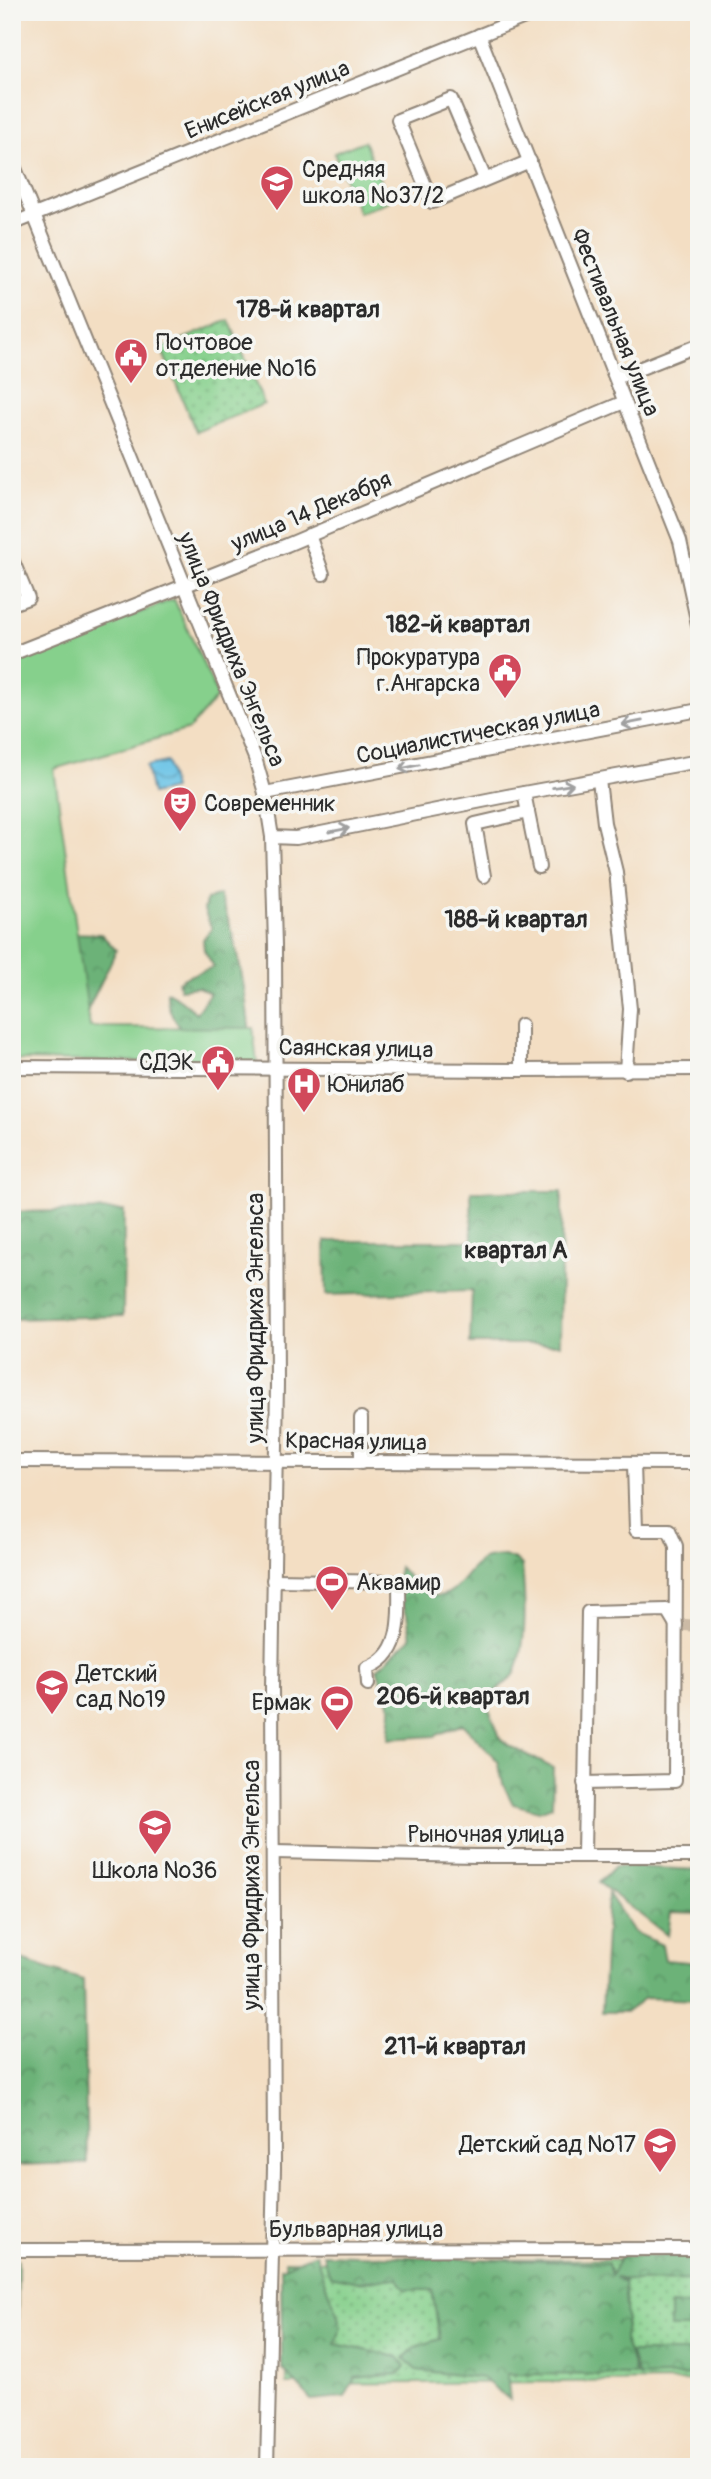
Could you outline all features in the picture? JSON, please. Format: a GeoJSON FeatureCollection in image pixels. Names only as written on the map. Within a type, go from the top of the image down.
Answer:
{"type":"FeatureCollection","features":[{"type":"Feature","properties":{"kind":"street","name":"Енисейская улица"},"geometry":{"type":"LineString","coordinates":[[12,224],[537,12]]}},
{"type":"Feature","properties":{"kind":"street","name":"Фестивальная улица"},"geometry":{"type":"LineString","coordinates":[[479,35],[680,541],[699,629]]}},
{"type":"Feature","properties":{"kind":"street"},"geometry":{"type":"LineString","coordinates":[[485,179],[451,99],[398,120],[432,202],[530,161]]}},
{"type":"Feature","properties":{"kind":"street","name":"улица Фридриха Энгельса"},"geometry":{"type":"LineString","coordinates":[[12,161],[255,758],[265,793],[272,837],[275,945],[276,1461],[273,1580],[274,2168],[267,2467]]}},
{"type":"Feature","properties":{"kind":"street"},"geometry":{"type":"LineString","coordinates":[[616,378],[699,345]]}},
{"type":"Feature","properties":{"kind":"street","name":"улица 14 Декабря"},"geometry":{"type":"LineString","coordinates":[[12,654],[309,535],[624,402]]}},
{"type":"Feature","properties":{"kind":"street"},"geometry":{"type":"LineString","coordinates":[[309,535],[323,574]]}},
{"type":"Feature","properties":{"kind":"street"},"geometry":{"type":"LineString","coordinates":[[12,559],[28,598],[12,604]]}},
{"type":"Feature","properties":{"kind":"street","name":"Социалистическая улица"},"geometry":{"type":"LineString","coordinates":[[265,793],[699,710]]}},
{"type":"Feature","properties":{"kind":"street"},"geometry":{"type":"LineString","coordinates":[[272,837],[296,838],[699,761]]}},
{"type":"Feature","properties":{"kind":"street"},"geometry":{"type":"LineString","coordinates":[[599,780],[604,823],[616,872],[630,1009],[626,1070]]}},
{"type":"Feature","properties":{"kind":"street"},"geometry":{"type":"LineString","coordinates":[[524,793],[539,867]]}},
{"type":"Feature","properties":{"kind":"street"},"geometry":{"type":"LineString","coordinates":[[484,876],[475,824],[528,812]]}},
{"type":"Feature","properties":{"kind":"street"},"geometry":{"type":"LineString","coordinates":[[521,1025],[521,1070]]}},
{"type":"Feature","properties":{"kind":"street","name":"Саянская улица"},"geometry":{"type":"LineString","coordinates":[[12,1067],[699,1069]]}},
{"type":"Feature","properties":{"kind":"street"},"geometry":{"type":"LineString","coordinates":[[361,1418],[361,1463]]}},
{"type":"Feature","properties":{"kind":"street","name":"Красная улица"},"geometry":{"type":"LineString","coordinates":[[12,1461],[699,1463]]}},
{"type":"Feature","properties":{"kind":"street"},"geometry":{"type":"LineString","coordinates":[[584,1783],[675,1782],[680,1625],[676,1546],[669,1530],[636,1530],[634,1464]]}},
{"type":"Feature","properties":{"kind":"street"},"geometry":{"type":"LineString","coordinates":[[273,1580],[398,1582],[398,1635],[378,1664],[367,1668],[368,1684]]}},
{"type":"Feature","properties":{"kind":"street"},"geometry":{"type":"LineString","coordinates":[[584,1855],[588,1612],[667,1610],[680,1625]]}},
{"type":"Feature","properties":{"kind":"street","name":"Рыночная улица"},"geometry":{"type":"LineString","coordinates":[[274,1852],[699,1856]]}},
{"type":"Feature","properties":{"kind":"street","name":"Бульварная улица"},"geometry":{"type":"LineString","coordinates":[[12,2250],[699,2249]]}},
{"type":"Feature","properties":{"kind":"green space"},"geometry":{"type":"Polygon","coordinates":[[[364,141],[389,201],[359,213],[334,153],[364,141]]]}},
{"type":"Feature","properties":{"kind":"green space"},"geometry":{"type":"Polygon","coordinates":[[[229,320],[264,404],[196,432],[161,348],[229,320]]]}},
{"type":"Feature","properties":{"kind":"green space"},"geometry":{"type":"Polygon","coordinates":[[[174,599],[218,696],[189,729],[54,769],[90,1027],[253,1028],[257,1063],[12,1060],[12,663],[174,599]]]}},
{"type":"Feature","properties":{"kind":"green space"},"geometry":{"type":"Polygon","coordinates":[[[219,895],[237,953],[252,1054],[12,1055],[66,933],[101,934],[116,950],[83,1021],[96,1032],[186,1036],[170,1010],[167,992],[196,1013],[210,993],[198,987],[180,989],[178,982],[214,967],[204,950],[203,939],[212,929],[204,910],[206,900],[219,895]]]}},
{"type":"Feature","properties":{"kind":"green space"},"geometry":{"type":"Polygon","coordinates":[[[471,1191],[562,1191],[560,1344],[470,1344],[472,1291],[326,1295],[325,1241],[472,1241],[471,1191]]]}},
{"type":"Feature","properties":{"kind":"green space"},"geometry":{"type":"Polygon","coordinates":[[[124,1210],[123,1316],[12,1319],[12,1212],[124,1210]]]}},
{"type":"Feature","properties":{"kind":"green space"},"geometry":{"type":"Polygon","coordinates":[[[504,1556],[522,1565],[524,1634],[515,1673],[495,1692],[488,1707],[500,1737],[508,1745],[553,1768],[552,1806],[539,1811],[513,1804],[503,1784],[498,1761],[462,1724],[435,1736],[388,1739],[391,1709],[377,1669],[411,1638],[407,1614],[395,1587],[399,1567],[424,1592],[437,1596],[452,1590],[482,1560],[504,1556]]]}},
{"type":"Feature","properties":{"kind":"green space"},"geometry":{"type":"Polygon","coordinates":[[[615,1866],[699,1870],[699,1913],[671,1912],[668,1936],[599,1883],[615,1866]]]}},
{"type":"Feature","properties":{"kind":"green space"},"geometry":{"type":"Polygon","coordinates":[[[608,1893],[634,1932],[662,1945],[665,1960],[699,1963],[699,2000],[645,1998],[626,2012],[602,2012],[608,1893]]]}},
{"type":"Feature","properties":{"kind":"green space"},"geometry":{"type":"Polygon","coordinates":[[[12,1957],[83,1980],[87,2163],[12,2165],[12,1957]]]}},
{"type":"Feature","properties":{"kind":"green space"},"geometry":{"type":"Polygon","coordinates":[[[316,2253],[340,2321],[339,2336],[335,2344],[398,2357],[405,2366],[399,2374],[355,2378],[345,2397],[311,2400],[282,2368],[281,2268],[316,2253]]]}},
{"type":"Feature","properties":{"kind":"green space"},"geometry":{"type":"Polygon","coordinates":[[[323,2254],[608,2263],[611,2276],[621,2255],[699,2256],[699,2280],[635,2281],[615,2278],[624,2282],[627,2319],[624,2339],[636,2375],[507,2374],[510,2400],[482,2378],[416,2370],[404,2358],[415,2347],[440,2339],[432,2290],[406,2290],[397,2278],[358,2282],[330,2276],[323,2254]]]}},
{"type":"Feature","properties":{"kind":"green space"},"geometry":{"type":"Polygon","coordinates":[[[699,2259],[699,2381],[287,2384],[285,2261],[699,2259]]]}},
{"type":"Feature","properties":{"kind":"green space"},"geometry":{"type":"Polygon","coordinates":[[[12,2260],[18,2260],[16,2467],[12,2467],[12,2260]]]}},
{"type":"Feature","properties":{"kind":"green space"},"geometry":{"type":"Polygon","coordinates":[[[670,2305],[699,2306],[699,2328],[670,2328],[670,2305]]]}},
{"type":"Feature","properties":{"kind":"green space"},"geometry":{"type":"Polygon","coordinates":[[[630,2352],[699,2352],[699,2375],[639,2377],[630,2352]]]}},
{"type":"Feature","properties":{"kind":"water"},"geometry":{"type":"Polygon","coordinates":[[[167,762],[173,789],[152,794],[146,766],[167,762]]]}},
{"type":"Feature","properties":{"kind":"tunnel"},"geometry":{"type":"LineString","coordinates":[[684,1625],[699,1626]]}},
{"type":"Feature","properties":{"kind":"place","name":"Средняя школа №37/2"},"geometry":{"type":"Point","coordinates":[277,212]}},
{"type":"Feature","properties":{"kind":"place","name":"Почтовое отделение №16"},"geometry":{"type":"Point","coordinates":[131,385]}},
{"type":"Feature","properties":{"kind":"place","name":"Прокуратура г.Ангарска"},"geometry":{"type":"Point","coordinates":[505,700]}},
{"type":"Feature","properties":{"kind":"place","name":"Современник"},"geometry":{"type":"Point","coordinates":[180,833]}},
{"type":"Feature","properties":{"kind":"place","name":"СДЭК"},"geometry":{"type":"Point","coordinates":[218,1092]}},
{"type":"Feature","properties":{"kind":"place","name":"Юнилаб"},"geometry":{"type":"Point","coordinates":[304,1114]}},
{"type":"Feature","properties":{"kind":"place","name":"Аквамир"},"geometry":{"type":"Point","coordinates":[332,1612]}},
{"type":"Feature","properties":{"kind":"place","name":"Детский сад №19"},"geometry":{"type":"Point","coordinates":[52,1716]}},
{"type":"Feature","properties":{"kind":"place","name":"Ермак"},"geometry":{"type":"Point","coordinates":[337,1732]}},
{"type":"Feature","properties":{"kind":"place","name":"Школа №36"},"geometry":{"type":"Point","coordinates":[155,1856]}},
{"type":"Feature","properties":{"kind":"place","name":"Детский сад №17"},"geometry":{"type":"Point","coordinates":[660,2174]}},
{"type":"Feature","properties":{"kind":"district","name":"178-й квартал"},"geometry":{"type":"Point","coordinates":[308,309]}},
{"type":"Feature","properties":{"kind":"district","name":"182-й квартал"},"geometry":{"type":"Point","coordinates":[458,624]}},
{"type":"Feature","properties":{"kind":"district","name":"188-й квартал"},"geometry":{"type":"Point","coordinates":[516,919]}},
{"type":"Feature","properties":{"kind":"district","name":"квартал А"},"geometry":{"type":"Point","coordinates":[516,1250]}},
{"type":"Feature","properties":{"kind":"district","name":"206-й квартал"},"geometry":{"type":"Point","coordinates":[453,1696]}},
{"type":"Feature","properties":{"kind":"district","name":"211-й квартал"},"geometry":{"type":"Point","coordinates":[455,2046]}}]}
